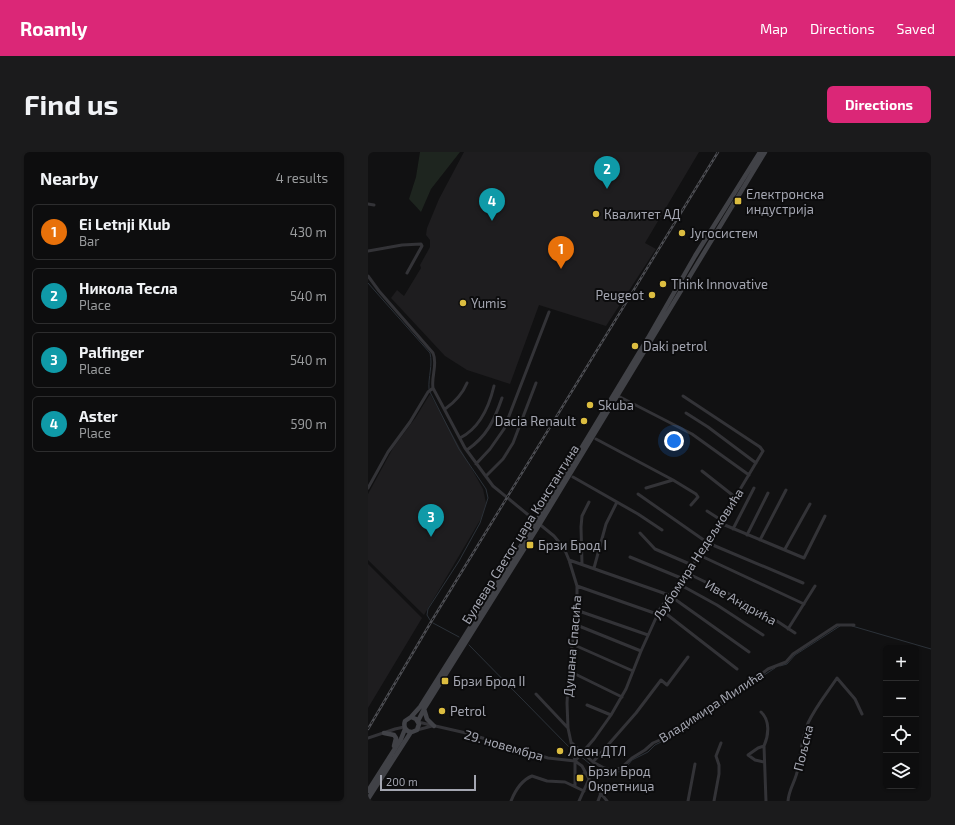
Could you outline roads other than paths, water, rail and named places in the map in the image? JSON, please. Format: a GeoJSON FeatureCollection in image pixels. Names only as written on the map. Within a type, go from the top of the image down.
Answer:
{"type":"FeatureCollection","features":[{"type":"Feature","properties":{"kind":"main road","name":"Булевар Светог цара Константина"},"geometry":{"type":"LineString","coordinates":[[418,722],[424,709],[760,152]]}},
{"type":"Feature","properties":{"kind":"main road","name":"Булевар Светог цара Константина"},"geometry":{"type":"LineString","coordinates":[[411,717],[420,707],[618,396],[765,152]]}},
{"type":"Feature","properties":{"kind":"main road"},"geometry":{"type":"LineString","coordinates":[[424,709],[427,719],[434,726]]}},
{"type":"Feature","properties":{"kind":"main road"},"geometry":{"type":"LineString","coordinates":[[368,791],[401,739],[406,720],[411,717],[414,718],[418,722],[419,727],[417,730],[411,732],[368,799]]}},
{"type":"Feature","properties":{"kind":"main road"},"geometry":{"type":"LineString","coordinates":[[404,726],[411,732]]}},
{"type":"Feature","properties":{"kind":"main road"},"geometry":{"type":"LineString","coordinates":[[384,733],[391,733],[396,738],[393,752]]}},
{"type":"Feature","properties":{"kind":"street"},"geometry":{"type":"LineString","coordinates":[[368,204],[374,205]]}},
{"type":"Feature","properties":{"kind":"street"},"geometry":{"type":"LineString","coordinates":[[368,251],[402,245],[422,244],[407,273]]}},
{"type":"Feature","properties":{"kind":"street"},"geometry":{"type":"LineString","coordinates":[[368,276],[379,291],[433,353],[435,362],[432,389],[428,392],[410,422],[388,452],[368,488]]}},
{"type":"Feature","properties":{"kind":"street"},"geometry":{"type":"LineString","coordinates":[[476,464],[490,449],[504,429],[549,312]]}},
{"type":"Feature","properties":{"kind":"street"},"geometry":{"type":"LineString","coordinates":[[445,409],[454,403],[463,393],[467,383]]}},
{"type":"Feature","properties":{"kind":"street"},"geometry":{"type":"LineString","coordinates":[[486,476],[503,459],[511,447],[536,383]]}},
{"type":"Feature","properties":{"kind":"street"},"geometry":{"type":"LineString","coordinates":[[460,438],[475,428],[487,408],[494,386]]}},
{"type":"Feature","properties":{"kind":"street","name":"Душана Спасића"},"geometry":{"type":"LineString","coordinates":[[432,389],[476,464],[497,490],[538,522],[560,542],[569,560],[577,586],[567,703],[568,728],[575,761],[575,786]]}},
{"type":"Feature","properties":{"kind":"street"},"geometry":{"type":"LineString","coordinates":[[618,396],[692,434],[749,475]]}},
{"type":"Feature","properties":{"kind":"street","name":"Љубомира Недељковића"},"geometry":{"type":"LineString","coordinates":[[575,761],[594,739],[622,697],[657,614],[677,583],[687,573],[708,543],[763,451],[760,447],[684,396]]}},
{"type":"Feature","properties":{"kind":"street"},"geometry":{"type":"LineString","coordinates":[[467,450],[479,442],[490,428],[502,398]]}},
{"type":"Feature","properties":{"kind":"street"},"geometry":{"type":"LineString","coordinates":[[686,413],[756,462]]}},
{"type":"Feature","properties":{"kind":"street"},"geometry":{"type":"LineString","coordinates":[[596,440],[673,480],[698,496],[691,505]]}},
{"type":"Feature","properties":{"kind":"street"},"geometry":{"type":"LineString","coordinates":[[702,471],[735,497]]}},
{"type":"Feature","properties":{"kind":"street"},"geometry":{"type":"LineString","coordinates":[[573,477],[662,530]]}},
{"type":"Feature","properties":{"kind":"street"},"geometry":{"type":"LineString","coordinates":[[646,488],[673,480]]}},
{"type":"Feature","properties":{"kind":"street"},"geometry":{"type":"LineString","coordinates":[[733,529],[754,488]]}},
{"type":"Feature","properties":{"kind":"street"},"geometry":{"type":"LineString","coordinates":[[760,540],[786,490]]}},
{"type":"Feature","properties":{"kind":"street"},"geometry":{"type":"LineString","coordinates":[[747,535],[768,493]]}},
{"type":"Feature","properties":{"kind":"street"},"geometry":{"type":"LineString","coordinates":[[638,494],[708,543],[803,583]]}},
{"type":"Feature","properties":{"kind":"street"},"geometry":{"type":"LineString","coordinates":[[582,564],[580,527],[582,516],[589,502]]}},
{"type":"Feature","properties":{"kind":"street"},"geometry":{"type":"LineString","coordinates":[[594,568],[606,524],[617,502]]}},
{"type":"Feature","properties":{"kind":"street"},"geometry":{"type":"LineString","coordinates":[[784,549],[810,504]]}},
{"type":"Feature","properties":{"kind":"street"},"geometry":{"type":"LineString","coordinates":[[707,511],[720,522],[733,529],[804,558],[825,516]]}},
{"type":"Feature","properties":{"kind":"street"},"geometry":{"type":"LineString","coordinates":[[640,533],[655,548],[692,565]]}},
{"type":"Feature","properties":{"kind":"street"},"geometry":{"type":"LineString","coordinates":[[699,555],[804,604]]}},
{"type":"Feature","properties":{"kind":"street"},"geometry":{"type":"LineString","coordinates":[[630,557],[681,578]]}},
{"type":"Feature","properties":{"kind":"street"},"geometry":{"type":"LineString","coordinates":[[569,560],[669,595],[748,652]]}},
{"type":"Feature","properties":{"kind":"street","name":"Иве Андрића"},"geometry":{"type":"LineString","coordinates":[[687,573],[774,618],[794,633]]}},
{"type":"Feature","properties":{"kind":"street"},"geometry":{"type":"LineString","coordinates":[[677,583],[717,605],[762,635]]}},
{"type":"Feature","properties":{"kind":"street"},"geometry":{"type":"LineString","coordinates":[[577,586],[657,614]]}},
{"type":"Feature","properties":{"kind":"street"},"geometry":{"type":"LineString","coordinates":[[788,629],[815,586]]}},
{"type":"Feature","properties":{"kind":"street"},"geometry":{"type":"LineString","coordinates":[[660,609],[737,669]]}},
{"type":"Feature","properties":{"kind":"street"},"geometry":{"type":"LineString","coordinates":[[576,610],[648,635]]}},
{"type":"Feature","properties":{"kind":"street"},"geometry":{"type":"LineString","coordinates":[[574,624],[641,651]]}},
{"type":"Feature","properties":{"kind":"street","name":"Владимира Милића"},"geometry":{"type":"LineString","coordinates":[[572,744],[581,755],[606,770],[621,768],[653,743],[670,736],[685,723],[694,719],[705,711],[717,706],[768,669],[786,662],[793,654],[837,624],[854,625]]}},
{"type":"Feature","properties":{"kind":"street"},"geometry":{"type":"LineString","coordinates":[[572,644],[633,671]]}},
{"type":"Feature","properties":{"kind":"street"},"geometry":{"type":"LineString","coordinates":[[593,762],[636,713],[660,680],[667,685],[688,657]]}},
{"type":"Feature","properties":{"kind":"street"},"geometry":{"type":"LineString","coordinates":[[569,671],[622,697]]}},
{"type":"Feature","properties":{"kind":"street","name":"Пољска"},"geometry":{"type":"LineString","coordinates":[[788,801],[788,793],[797,772],[799,757],[808,724],[824,694],[837,678],[855,699],[862,714]]}},
{"type":"Feature","properties":{"kind":"street"},"geometry":{"type":"LineString","coordinates":[[536,694],[568,728]]}},
{"type":"Feature","properties":{"kind":"street"},"geometry":{"type":"LineString","coordinates":[[587,705],[611,715]]}},
{"type":"Feature","properties":{"kind":"street"},"geometry":{"type":"LineString","coordinates":[[761,712],[765,717],[768,726],[764,746],[766,801]]}},
{"type":"Feature","properties":{"kind":"street","name":"29. новембра"},"geometry":{"type":"LineString","coordinates":[[418,722],[466,734],[548,758],[575,761]]}},
{"type":"Feature","properties":{"kind":"street"},"geometry":{"type":"LineString","coordinates":[[368,738],[404,726]]}},
{"type":"Feature","properties":{"kind":"street","name":"29. новембра"},"geometry":{"type":"LineString","coordinates":[[417,730],[434,726]]}},
{"type":"Feature","properties":{"kind":"street"},"geometry":{"type":"LineString","coordinates":[[714,801],[719,774],[719,765],[716,756],[721,743]]}},
{"type":"Feature","properties":{"kind":"street"},"geometry":{"type":"LineString","coordinates":[[764,746],[748,755],[755,760],[764,762]]}},
{"type":"Feature","properties":{"kind":"street"},"geometry":{"type":"LineString","coordinates":[[575,761],[582,766],[589,779],[607,801]]}},
{"type":"Feature","properties":{"kind":"street"},"geometry":{"type":"LineString","coordinates":[[688,801],[695,764]]}},
{"type":"Feature","properties":{"kind":"street"},"geometry":{"type":"LineString","coordinates":[[576,776],[582,775],[585,772]]}},
{"type":"Feature","properties":{"kind":"street"},"geometry":{"type":"LineString","coordinates":[[511,801],[521,784],[530,776],[535,776],[547,781],[565,782],[584,791]]}},
{"type":"Feature","properties":{"kind":"street"},"geometry":{"type":"LineString","coordinates":[[579,801],[589,779]]}},
{"type":"Feature","properties":{"kind":"street"},"geometry":{"type":"LineString","coordinates":[[598,801],[601,793]]}},
{"type":"Feature","properties":{"kind":"waterway"},"geometry":{"type":"LineString","coordinates":[[368,283],[430,353],[431,362],[429,389]]}},
{"type":"Feature","properties":{"kind":"waterway"},"geometry":{"type":"LineString","coordinates":[[430,392],[459,449],[486,489],[488,498],[480,523],[459,561],[428,609],[427,615],[430,620]]}},
{"type":"Feature","properties":{"kind":"waterway"},"geometry":{"type":"LineString","coordinates":[[433,623],[459,637]]}},
{"type":"Feature","properties":{"kind":"waterway"},"geometry":{"type":"LineString","coordinates":[[780,666],[787,664],[795,655],[840,626]]}},
{"type":"Feature","properties":{"kind":"waterway"},"geometry":{"type":"LineString","coordinates":[[852,626],[931,649]]}},
{"type":"Feature","properties":{"kind":"waterway"},"geometry":{"type":"LineString","coordinates":[[469,645],[571,749]]}},
{"type":"Feature","properties":{"kind":"waterway"},"geometry":{"type":"LineString","coordinates":[[575,752],[599,771],[612,773],[623,771],[632,760],[648,752],[655,745],[671,737],[705,714],[717,709],[731,697],[746,689],[775,668]]}},
{"type":"Feature","properties":{"kind":"railway"},"geometry":{"type":"LineString","coordinates":[[368,729],[431,622],[718,152]]}},
{"type":"Feature","properties":{"kind":"place","name":"Никола Тесла"},"geometry":{"type":"Point","coordinates":[607,189]}},
{"type":"Feature","properties":{"kind":"place","name":"Електронска индустрија"},"geometry":{"type":"Point","coordinates":[738,201]}},
{"type":"Feature","properties":{"kind":"place","name":"Квалитет АД"},"geometry":{"type":"Point","coordinates":[596,214]}},
{"type":"Feature","properties":{"kind":"place","name":"Aster"},"geometry":{"type":"Point","coordinates":[492,221]}},
{"type":"Feature","properties":{"kind":"place","name":"Југосистем"},"geometry":{"type":"Point","coordinates":[682,233]}},
{"type":"Feature","properties":{"kind":"place","name":"Ei Letnji Klub"},"geometry":{"type":"Point","coordinates":[561,269]}},
{"type":"Feature","properties":{"kind":"place","name":"Think Innovative"},"geometry":{"type":"Point","coordinates":[663,284]}},
{"type":"Feature","properties":{"kind":"place","name":"Peugeot"},"geometry":{"type":"Point","coordinates":[652,295]}},
{"type":"Feature","properties":{"kind":"place","name":"Yumis"},"geometry":{"type":"Point","coordinates":[463,303]}},
{"type":"Feature","properties":{"kind":"place","name":"Daki petrol"},"geometry":{"type":"Point","coordinates":[635,346]}},
{"type":"Feature","properties":{"kind":"place","name":"Skuba"},"geometry":{"type":"Point","coordinates":[590,405]}},
{"type":"Feature","properties":{"kind":"place","name":"Dacia Renault"},"geometry":{"type":"Point","coordinates":[584,421]}},
{"type":"Feature","properties":{"kind":"place","name":"Palfinger"},"geometry":{"type":"Point","coordinates":[431,537]}},
{"type":"Feature","properties":{"kind":"place","name":"Брзи Брод I"},"geometry":{"type":"Point","coordinates":[530,545]}},
{"type":"Feature","properties":{"kind":"place","name":"Брзи Брод II"},"geometry":{"type":"Point","coordinates":[445,681]}},
{"type":"Feature","properties":{"kind":"place","name":"Petrol"},"geometry":{"type":"Point","coordinates":[442,711]}},
{"type":"Feature","properties":{"kind":"place","name":"Леон ДТЛ"},"geometry":{"type":"Point","coordinates":[560,751]}},
{"type":"Feature","properties":{"kind":"place","name":"Брзи Брод Окретница"},"geometry":{"type":"Point","coordinates":[580,778]}}]}
